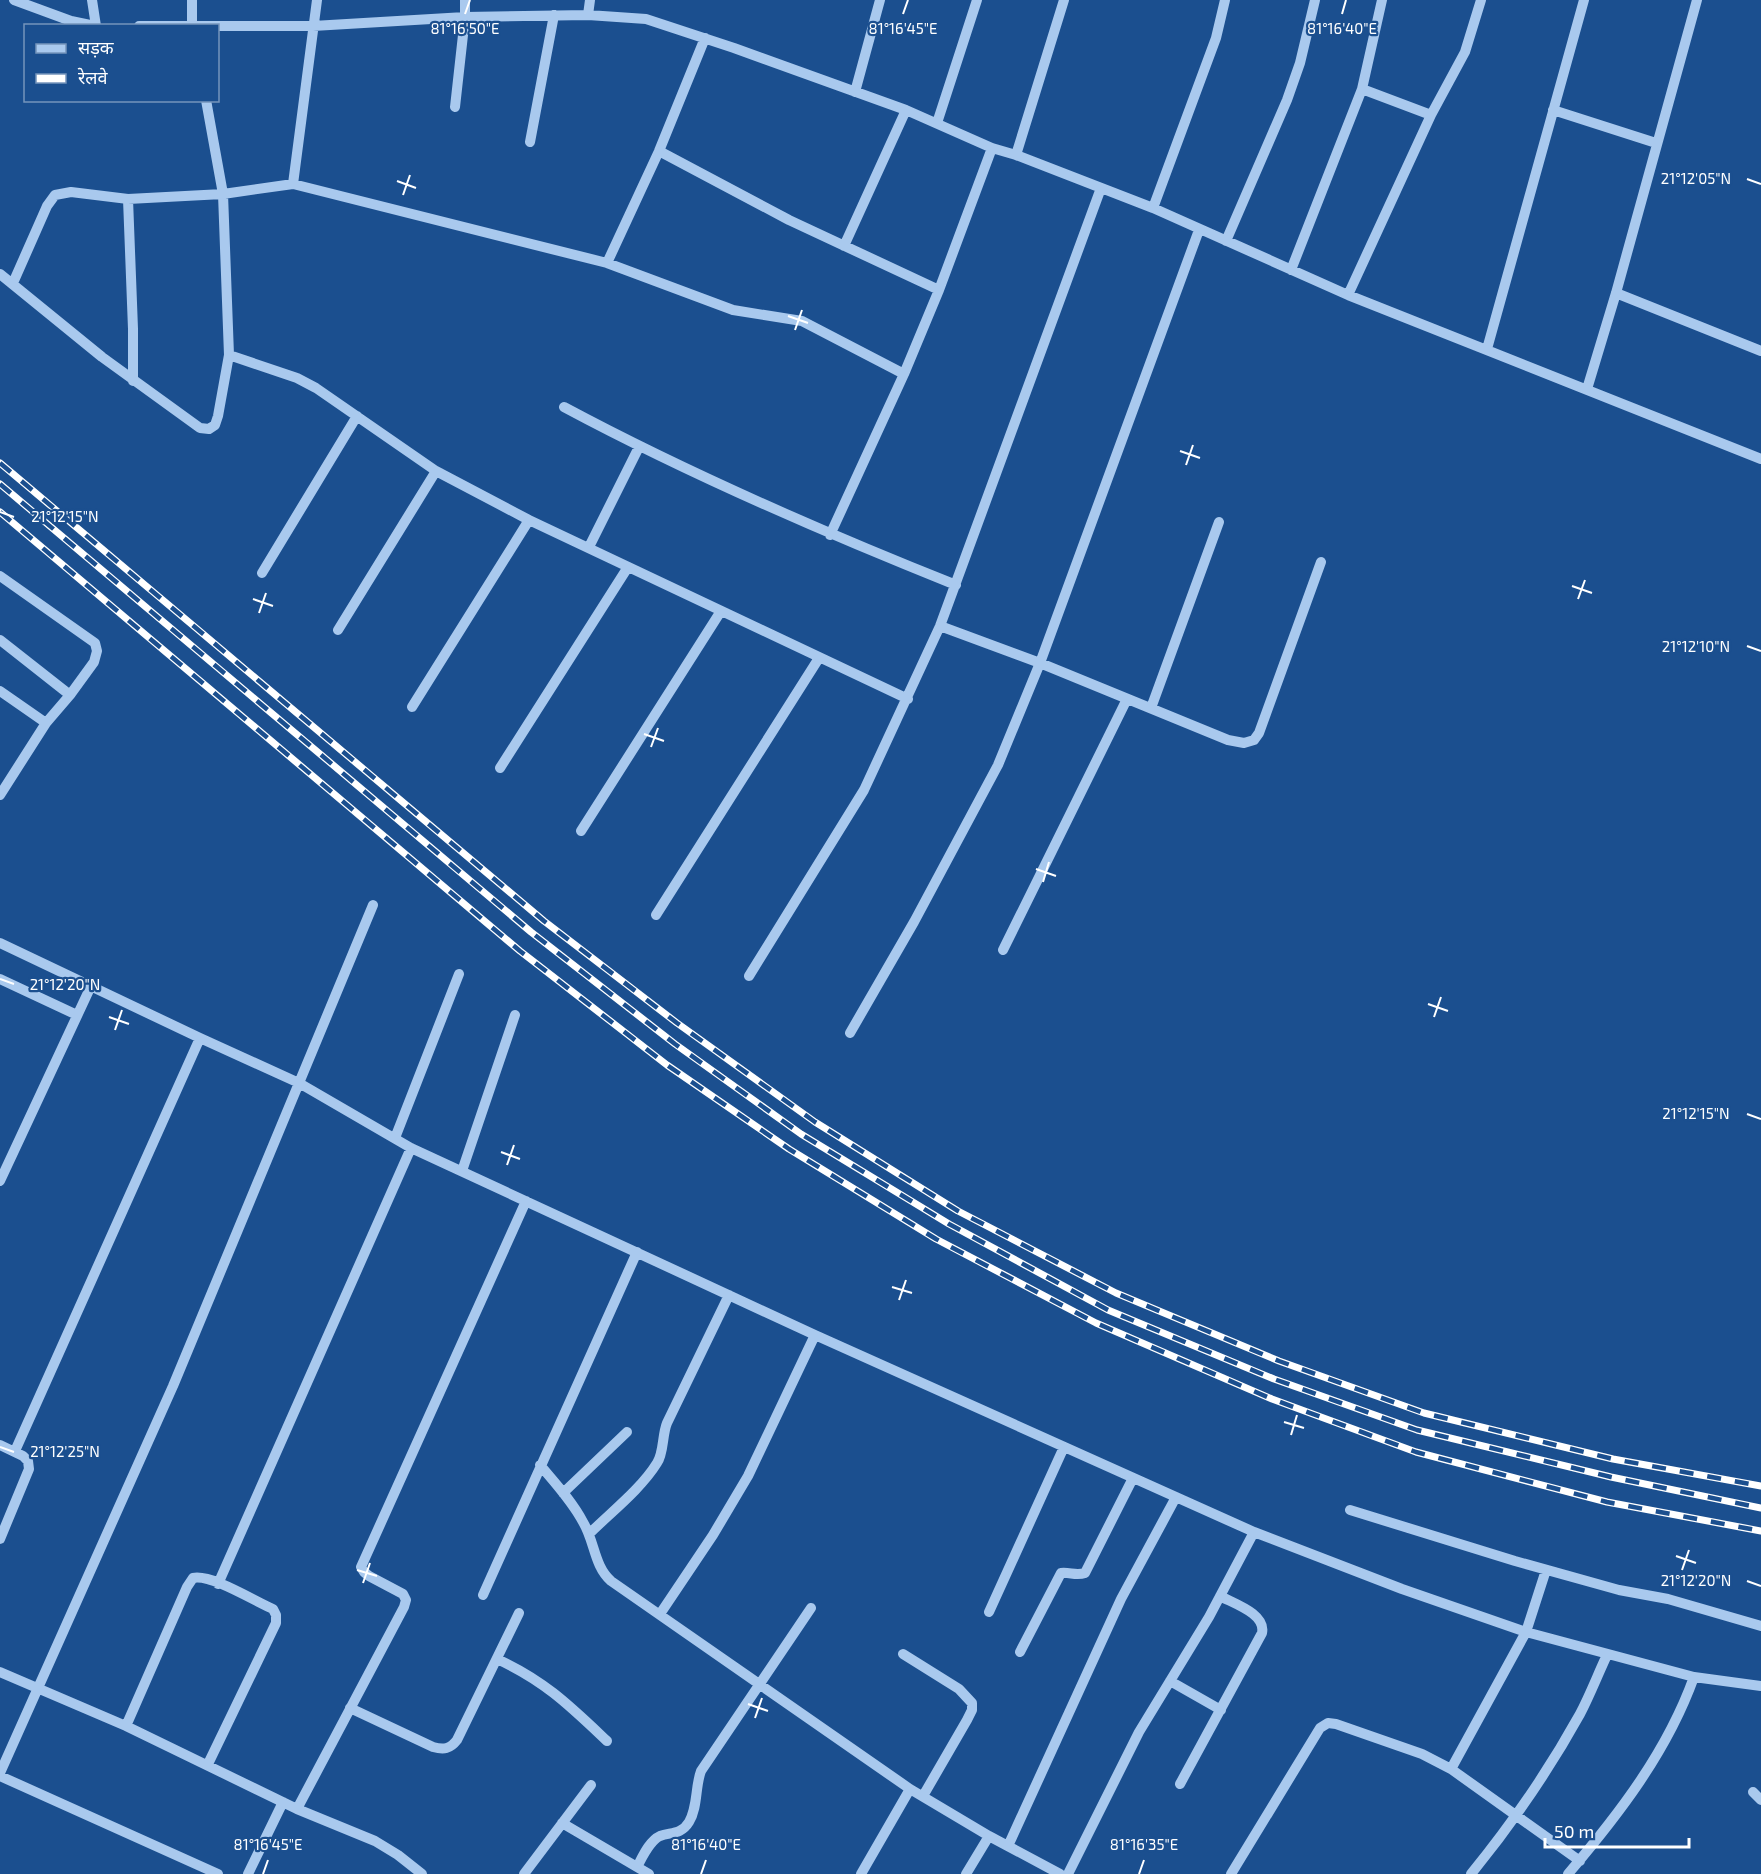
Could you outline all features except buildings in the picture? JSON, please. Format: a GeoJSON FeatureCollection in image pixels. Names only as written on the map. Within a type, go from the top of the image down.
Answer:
{"type":"FeatureCollection","features":[{"type":"Feature","properties":{"kind":"street"},"geometry":{"type":"LineString","coordinates":[[14,0],[71,21],[86,24]]}},
{"type":"Feature","properties":{"kind":"street"},"geometry":{"type":"LineString","coordinates":[[92,0],[96,24]]}},
{"type":"Feature","properties":{"kind":"street"},"geometry":{"type":"LineString","coordinates":[[192,0],[192,24]]}},
{"type":"Feature","properties":{"kind":"street"},"geometry":{"type":"LineString","coordinates":[[293,183],[317,0]]}},
{"type":"Feature","properties":{"kind":"street"},"geometry":{"type":"LineString","coordinates":[[455,107],[465,0]]}},
{"type":"Feature","properties":{"kind":"street"},"geometry":{"type":"LineString","coordinates":[[588,15],[590,0]]}},
{"type":"Feature","properties":{"kind":"street"},"geometry":{"type":"LineString","coordinates":[[855,92],[880,0]]}},
{"type":"Feature","properties":{"kind":"street"},"geometry":{"type":"LineString","coordinates":[[937,123],[977,0]]}},
{"type":"Feature","properties":{"kind":"street"},"geometry":{"type":"LineString","coordinates":[[1016,155],[1064,0]]}},
{"type":"Feature","properties":{"kind":"street"},"geometry":{"type":"LineString","coordinates":[[1153,208],[1216,38],[1225,0]]}},
{"type":"Feature","properties":{"kind":"street"},"geometry":{"type":"LineString","coordinates":[[1226,241],[1287,100],[1300,63],[1316,0]]}},
{"type":"Feature","properties":{"kind":"street"},"geometry":{"type":"LineString","coordinates":[[1291,270],[1362,89],[1382,0]]}},
{"type":"Feature","properties":{"kind":"street"},"geometry":{"type":"LineString","coordinates":[[1348,295],[1431,115],[1465,52],[1481,0]]}},
{"type":"Feature","properties":{"kind":"street"},"geometry":{"type":"LineString","coordinates":[[1487,349],[1584,0]]}},
{"type":"Feature","properties":{"kind":"street"},"geometry":{"type":"LineString","coordinates":[[1587,389],[1616,293],[1696,0]]}},
{"type":"Feature","properties":{"kind":"street"},"geometry":{"type":"LineString","coordinates":[[219,25],[313,26],[465,17],[554,15],[646,19],[906,110],[992,148],[1016,155],[1153,208],[1348,295],[1761,459]]}},
{"type":"Feature","properties":{"kind":"street"},"geometry":{"type":"LineString","coordinates":[[530,142],[554,15]]}},
{"type":"Feature","properties":{"kind":"street"},"geometry":{"type":"LineString","coordinates":[[608,263],[659,151],[705,38]]}},
{"type":"Feature","properties":{"kind":"street"},"geometry":{"type":"LineString","coordinates":[[1362,89],[1431,115]]}},
{"type":"Feature","properties":{"kind":"street"},"geometry":{"type":"LineString","coordinates":[[0,274],[133,381],[200,428],[209,429],[214,425],[218,416],[229,355],[223,194],[206,102]]}},
{"type":"Feature","properties":{"kind":"street"},"geometry":{"type":"LineString","coordinates":[[844,246],[906,110]]}},
{"type":"Feature","properties":{"kind":"street"},"geometry":{"type":"LineString","coordinates":[[1553,110],[1656,143]]}},
{"type":"Feature","properties":{"kind":"street"},"geometry":{"type":"LineString","coordinates":[[830,535],[904,374],[939,290],[992,148]]}},
{"type":"Feature","properties":{"kind":"street"},"geometry":{"type":"LineString","coordinates":[[659,151],[789,220],[939,290]]}},
{"type":"Feature","properties":{"kind":"street"},"geometry":{"type":"LineString","coordinates":[[13,283],[47,206],[55,195],[70,192],[128,200],[223,194],[293,183],[608,263],[734,310],[802,321],[904,374]]}},
{"type":"Feature","properties":{"kind":"street"},"geometry":{"type":"LineString","coordinates":[[748,976],[864,790],[908,699],[956,585],[1101,188]]}},
{"type":"Feature","properties":{"kind":"street"},"geometry":{"type":"LineString","coordinates":[[128,200],[133,381]]}},
{"type":"Feature","properties":{"kind":"street"},"geometry":{"type":"LineString","coordinates":[[850,1032],[914,922],[998,765],[1040,663],[1199,230]]}},
{"type":"Feature","properties":{"kind":"street"},"geometry":{"type":"LineString","coordinates":[[1616,293],[1761,351]]}},
{"type":"Feature","properties":{"kind":"street"},"geometry":{"type":"LineString","coordinates":[[229,355],[297,378],[316,387],[436,471],[529,520],[908,699]]}},
{"type":"Feature","properties":{"kind":"street"},"geometry":{"type":"LineString","coordinates":[[564,407],[639,447],[830,535],[956,585]]}},
{"type":"Feature","properties":{"kind":"street"},"geometry":{"type":"LineString","coordinates":[[262,573],[357,416]]}},
{"type":"Feature","properties":{"kind":"street"},"geometry":{"type":"LineString","coordinates":[[589,547],[639,447]]}},
{"type":"Feature","properties":{"kind":"street"},"geometry":{"type":"LineString","coordinates":[[338,630],[436,471]]}},
{"type":"Feature","properties":{"kind":"street"},"geometry":{"type":"LineString","coordinates":[[411,707],[529,520]]}},
{"type":"Feature","properties":{"kind":"street"},"geometry":{"type":"LineString","coordinates":[[1151,708],[1219,522]]}},
{"type":"Feature","properties":{"kind":"street"},"geometry":{"type":"LineString","coordinates":[[940,626],[1040,663],[1228,740],[1244,743],[1254,740],[1259,733],[1321,562]]}},
{"type":"Feature","properties":{"kind":"street"},"geometry":{"type":"LineString","coordinates":[[500,768],[628,567]]}},
{"type":"Feature","properties":{"kind":"street"},"geometry":{"type":"LineString","coordinates":[[0,576],[95,644],[98,651],[94,662],[46,723],[0,795]]}},
{"type":"Feature","properties":{"kind":"street"},"geometry":{"type":"LineString","coordinates":[[580,831],[721,611]]}},
{"type":"Feature","properties":{"kind":"street"},"geometry":{"type":"LineString","coordinates":[[0,640],[70,695]]}},
{"type":"Feature","properties":{"kind":"street"},"geometry":{"type":"LineString","coordinates":[[656,915],[819,658]]}},
{"type":"Feature","properties":{"kind":"street"},"geometry":{"type":"LineString","coordinates":[[0,691],[46,723]]}},
{"type":"Feature","properties":{"kind":"street"},"geometry":{"type":"LineString","coordinates":[[1004,950],[1127,699]]}},
{"type":"Feature","properties":{"kind":"street"},"geometry":{"type":"LineString","coordinates":[[218,1874],[0,1775],[173,1386],[374,905]]}},
{"type":"Feature","properties":{"kind":"street"},"geometry":{"type":"LineString","coordinates":[[0,944],[299,1083],[411,1148],[462,1172],[815,1335],[1254,1532],[1402,1589],[1526,1632],[1694,1677],[1761,1686]]}},
{"type":"Feature","properties":{"kind":"street"},"geometry":{"type":"LineString","coordinates":[[395,1138],[459,974]]}},
{"type":"Feature","properties":{"kind":"street"},"geometry":{"type":"LineString","coordinates":[[0,979],[77,1014]]}},
{"type":"Feature","properties":{"kind":"street"},"geometry":{"type":"LineString","coordinates":[[0,1181],[91,986]]}},
{"type":"Feature","properties":{"kind":"street"},"geometry":{"type":"LineString","coordinates":[[462,1172],[515,1015]]}},
{"type":"Feature","properties":{"kind":"street"},"geometry":{"type":"LineString","coordinates":[[15,1451],[200,1038]]}},
{"type":"Feature","properties":{"kind":"street"},"geometry":{"type":"LineString","coordinates":[[218,1584],[411,1148]]}},
{"type":"Feature","properties":{"kind":"street"},"geometry":{"type":"LineString","coordinates":[[297,1809],[404,1607],[406,1600],[404,1594],[364,1572],[361,1566],[526,1201]]}},
{"type":"Feature","properties":{"kind":"street"},"geometry":{"type":"LineString","coordinates":[[483,1595],[637,1252]]}},
{"type":"Feature","properties":{"kind":"street"},"geometry":{"type":"LineString","coordinates":[[589,1534],[639,1485],[657,1463],[661,1455],[662,1435],[667,1423],[729,1295]]}},
{"type":"Feature","properties":{"kind":"street"},"geometry":{"type":"LineString","coordinates":[[660,1614],[748,1476],[815,1335]]}},
{"type":"Feature","properties":{"kind":"street"},"geometry":{"type":"LineString","coordinates":[[563,1493],[627,1432]]}},
{"type":"Feature","properties":{"kind":"street"},"geometry":{"type":"LineString","coordinates":[[0,1445],[15,1451],[28,1461],[29,1470],[0,1539]]}},
{"type":"Feature","properties":{"kind":"street"},"geometry":{"type":"LineString","coordinates":[[989,1612],[1064,1447]]}},
{"type":"Feature","properties":{"kind":"street"},"geometry":{"type":"LineString","coordinates":[[540,1465],[584,1522],[603,1574],[910,1789],[989,1836],[1060,1874]]}},
{"type":"Feature","properties":{"kind":"street"},"geometry":{"type":"LineString","coordinates":[[1020,1652],[1061,1574],[1084,1573],[1133,1478]]}},
{"type":"Feature","properties":{"kind":"street"},"geometry":{"type":"LineString","coordinates":[[1008,1846],[1121,1599],[1176,1497]]}},
{"type":"Feature","properties":{"kind":"street"},"geometry":{"type":"LineString","coordinates":[[1350,1510],[1546,1570],[1619,1590],[1668,1599],[1761,1626]]}},
{"type":"Feature","properties":{"kind":"street"},"geometry":{"type":"LineString","coordinates":[[1068,1874],[1139,1732],[1220,1596],[1254,1532]]}},
{"type":"Feature","properties":{"kind":"street"},"geometry":{"type":"LineString","coordinates":[[1451,1769],[1526,1632],[1546,1570]]}},
{"type":"Feature","properties":{"kind":"street"},"geometry":{"type":"LineString","coordinates":[[126,1726],[193,1578],[201,1577],[273,1609],[276,1623],[208,1764]]}},
{"type":"Feature","properties":{"kind":"street"},"geometry":{"type":"LineString","coordinates":[[1180,1784],[1262,1633],[1263,1626],[1260,1619],[1220,1596]]}},
{"type":"Feature","properties":{"kind":"street"},"geometry":{"type":"LineString","coordinates":[[637,1867],[655,1840],[660,1836],[673,1835],[682,1831],[689,1822],[701,1771],[811,1608]]}},
{"type":"Feature","properties":{"kind":"street"},"geometry":{"type":"LineString","coordinates":[[350,1708],[433,1747],[443,1749],[451,1747],[457,1740],[519,1613]]}},
{"type":"Feature","properties":{"kind":"street"},"geometry":{"type":"LineString","coordinates":[[903,1654],[959,1689],[972,1703],[972,1710],[967,1720],[923,1796]]}},
{"type":"Feature","properties":{"kind":"street"},"geometry":{"type":"LineString","coordinates":[[1470,1874],[1515,1815],[1560,1747],[1581,1712],[1607,1655]]}},
{"type":"Feature","properties":{"kind":"street"},"geometry":{"type":"LineString","coordinates":[[497,1659],[544,1684],[607,1741]]}},
{"type":"Feature","properties":{"kind":"street"},"geometry":{"type":"LineString","coordinates":[[0,1671],[208,1764],[297,1809],[375,1841],[422,1874]]}},
{"type":"Feature","properties":{"kind":"street"},"geometry":{"type":"LineString","coordinates":[[1568,1874],[1646,1774],[1684,1705],[1694,1677]]}},
{"type":"Feature","properties":{"kind":"street"},"geometry":{"type":"LineString","coordinates":[[1170,1682],[1221,1710]]}},
{"type":"Feature","properties":{"kind":"street"},"geometry":{"type":"LineString","coordinates":[[1231,1874],[1320,1728],[1328,1723],[1422,1754],[1451,1769],[1580,1861]]}},
{"type":"Feature","properties":{"kind":"street"},"geometry":{"type":"LineString","coordinates":[[524,1874],[591,1785]]}},
{"type":"Feature","properties":{"kind":"street"},"geometry":{"type":"LineString","coordinates":[[861,1874],[910,1789]]}},
{"type":"Feature","properties":{"kind":"street"},"geometry":{"type":"LineString","coordinates":[[1753,1792],[1761,1800]]}},
{"type":"Feature","properties":{"kind":"street"},"geometry":{"type":"LineString","coordinates":[[248,1874],[284,1802]]}},
{"type":"Feature","properties":{"kind":"street"},"geometry":{"type":"LineString","coordinates":[[562,1823],[649,1874]]}},
{"type":"Feature","properties":{"kind":"street"},"geometry":{"type":"LineString","coordinates":[[966,1874],[989,1836]]}},
{"type":"Feature","properties":{"kind":"railway"},"geometry":{"type":"LineString","coordinates":[[0,463],[544,921],[677,1023],[815,1122],[958,1211],[1116,1293],[1279,1361],[1424,1413],[1613,1459],[1761,1486]]}},
{"type":"Feature","properties":{"kind":"railway"},"geometry":{"type":"LineString","coordinates":[[0,484],[531,932],[675,1044],[801,1134],[949,1224],[1108,1310],[1274,1379],[1417,1430],[1611,1477],[1761,1508]]}},
{"type":"Feature","properties":{"kind":"railway"},"geometry":{"type":"LineString","coordinates":[[0,512],[520,951],[667,1065],[789,1149],[936,1239],[1096,1323],[1272,1399],[1416,1452],[1607,1502],[1761,1531]]}}]}
